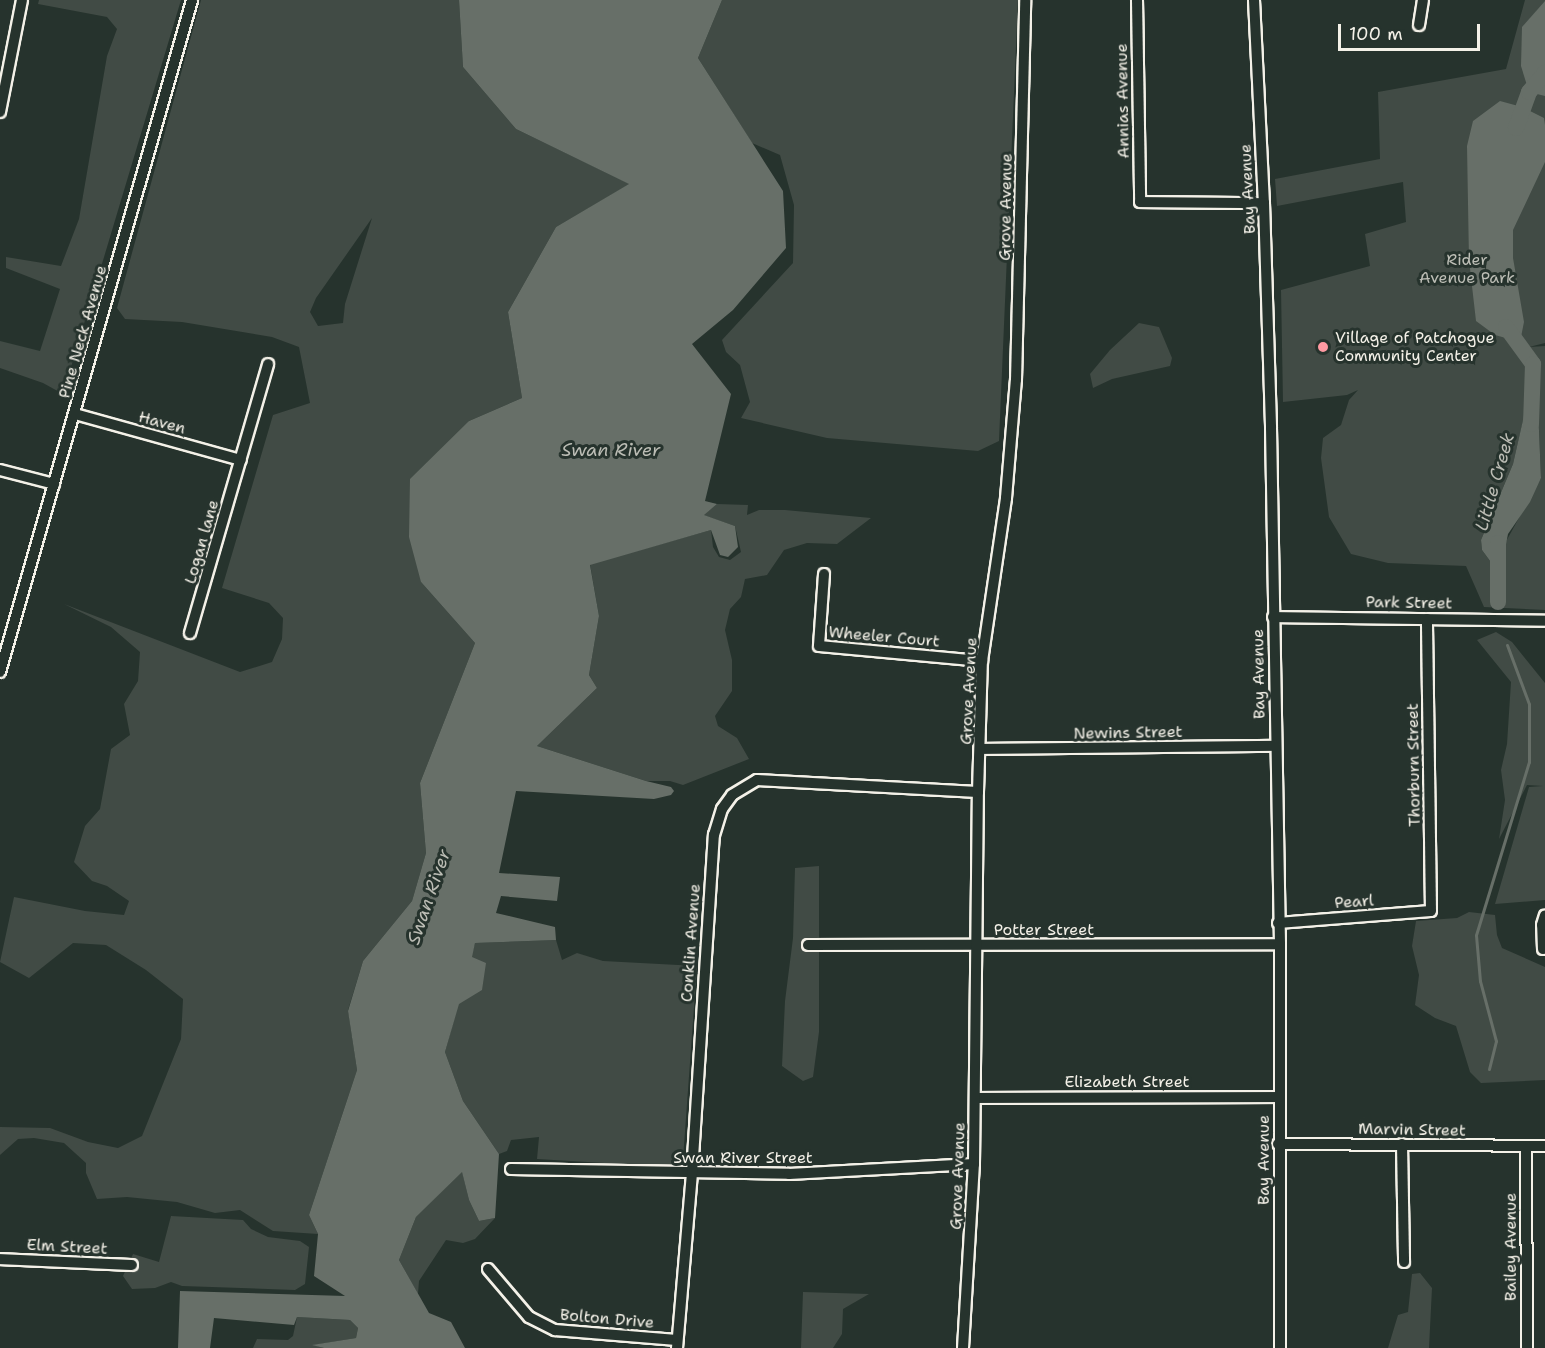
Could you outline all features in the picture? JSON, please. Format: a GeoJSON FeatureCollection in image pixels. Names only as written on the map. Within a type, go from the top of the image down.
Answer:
{"type":"FeatureCollection","features":[{"type":"Feature","properties":{"kind":"street"},"geometry":{"type":"LineString","coordinates":[[0,112],[4,74],[22,0]]}},
{"type":"Feature","properties":{"kind":"street","name":"Pine Neck Avenue"},"geometry":{"type":"LineString","coordinates":[[0,672],[5,639],[75,414],[192,0]]}},
{"type":"Feature","properties":{"kind":"street","name":"Grove Avenue"},"geometry":{"type":"LineString","coordinates":[[963,1348],[967,1321],[974,1164],[978,792],[982,661],[1006,498],[1016,380],[1025,0]]}},
{"type":"Feature","properties":{"kind":"street","name":"Annias Avenue"},"geometry":{"type":"LineString","coordinates":[[1137,0],[1140,202],[1264,203]]}},
{"type":"Feature","properties":{"kind":"street","name":"Bay Avenue"},"geometry":{"type":"LineString","coordinates":[[1254,0],[1264,203],[1271,428],[1280,944],[1278,1143],[1280,1348]]}},
{"type":"Feature","properties":{"kind":"street"},"geometry":{"type":"LineString","coordinates":[[1419,25],[1423,0]]}},
{"type":"Feature","properties":{"kind":"street","name":"Logan lane"},"geometry":{"type":"LineString","coordinates":[[190,633],[268,364]]}},
{"type":"Feature","properties":{"kind":"street","name":"Haven"},"geometry":{"type":"LineString","coordinates":[[75,414],[242,460]]}},
{"type":"Feature","properties":{"kind":"street"},"geometry":{"type":"LineString","coordinates":[[0,470],[54,484]]}},
{"type":"Feature","properties":{"kind":"street","name":"Wheeler Court"},"geometry":{"type":"LineString","coordinates":[[824,574],[819,646],[982,661]]}},
{"type":"Feature","properties":{"kind":"street","name":"Park Street"},"geometry":{"type":"LineString","coordinates":[[1273,617],[1545,621]]}},
{"type":"Feature","properties":{"kind":"street","name":"Thorburn Street"},"geometry":{"type":"LineString","coordinates":[[1427,619],[1431,911]]}},
{"type":"Feature","properties":{"kind":"street","name":"Newins Street"},"geometry":{"type":"LineString","coordinates":[[981,749],[1276,746]]}},
{"type":"Feature","properties":{"kind":"street","name":"Conklin Avenue"},"geometry":{"type":"LineString","coordinates":[[677,1344],[692,1173],[714,835],[722,809],[732,795],[757,780],[978,792]]}},
{"type":"Feature","properties":{"kind":"street","name":"Pearl"},"geometry":{"type":"LineString","coordinates":[[1278,923],[1431,911]]}},
{"type":"Feature","properties":{"kind":"street"},"geometry":{"type":"LineString","coordinates":[[1543,949],[1545,915]]}},
{"type":"Feature","properties":{"kind":"street","name":"Potter Street"},"geometry":{"type":"LineString","coordinates":[[808,945],[1280,944]]}},
{"type":"Feature","properties":{"kind":"street","name":"Elizabeth Street"},"geometry":{"type":"LineString","coordinates":[[975,1098],[1279,1096]]}},
{"type":"Feature","properties":{"kind":"street","name":"Marvin Street"},"geometry":{"type":"LineString","coordinates":[[1278,1143],[1545,1146]]}},
{"type":"Feature","properties":{"kind":"street"},"geometry":{"type":"LineString","coordinates":[[1402,1144],[1404,1262]]}},
{"type":"Feature","properties":{"kind":"street","name":"Bailey Avenue"},"geometry":{"type":"LineString","coordinates":[[1526,1146],[1527,1348]]}},
{"type":"Feature","properties":{"kind":"street","name":"Swan River Street"},"geometry":{"type":"LineString","coordinates":[[511,1169],[789,1174],[974,1164]]}},
{"type":"Feature","properties":{"kind":"street","name":"Elm Street"},"geometry":{"type":"LineString","coordinates":[[0,1259],[132,1265]]}},
{"type":"Feature","properties":{"kind":"street","name":"Bolton Drive"},"geometry":{"type":"LineString","coordinates":[[488,1269],[529,1317],[555,1330],[677,1344]]}},
{"type":"Feature","properties":{"kind":"green space"},"geometry":{"type":"Polygon","coordinates":[[[39,0],[181,0],[63,394],[43,383],[0,368],[0,341],[40,351],[60,289],[6,268],[6,257],[61,266],[79,219],[107,56],[117,29],[107,17],[38,4],[39,0]]]}},
{"type":"Feature","properties":{"kind":"green space"},"geometry":{"type":"Polygon","coordinates":[[[201,0],[459,0],[463,67],[516,129],[630,184],[556,227],[508,312],[522,398],[469,421],[421,582],[475,643],[420,783],[426,853],[412,901],[363,961],[348,1010],[357,1070],[309,1215],[318,1234],[273,1231],[240,1210],[215,1213],[177,1202],[127,1197],[97,1199],[86,1173],[86,1163],[64,1143],[34,1138],[18,1139],[0,1155],[0,1127],[50,1128],[88,1142],[118,1148],[142,1136],[181,1039],[183,999],[146,970],[106,945],[73,943],[29,978],[0,962],[14,897],[85,911],[124,915],[129,901],[107,886],[92,881],[74,862],[85,826],[100,809],[111,749],[130,735],[124,704],[138,681],[140,652],[111,627],[64,604],[240,672],[272,662],[282,639],[283,618],[269,603],[222,588],[273,415],[310,403],[299,347],[272,337],[182,322],[125,319],[117,308],[201,0]],[[372,218],[316,298],[310,312],[318,326],[343,323],[345,304],[372,218]]]}},
{"type":"Feature","properties":{"kind":"green space"},"geometry":{"type":"Polygon","coordinates":[[[722,0],[1018,0],[999,441],[978,451],[827,438],[741,418],[750,402],[740,365],[726,352],[722,340],[793,263],[794,205],[780,155],[752,143],[698,58],[722,0]]]}},
{"type":"Feature","properties":{"kind":"green space","name":"Rider Avenue Park"},"geometry":{"type":"Polygon","coordinates":[[[1525,0],[1545,0],[1545,343],[1529,347],[1545,346],[1545,610],[1484,607],[1466,566],[1388,563],[1351,554],[1329,517],[1321,458],[1323,438],[1341,425],[1349,400],[1358,390],[1347,395],[1283,402],[1281,290],[1370,266],[1365,234],[1406,222],[1403,182],[1277,206],[1275,179],[1380,159],[1378,92],[1506,69],[1525,0]],[[1528,399],[1513,464],[1481,540],[1482,550],[1493,565],[1541,478],[1538,407],[1528,399]]]}},
{"type":"Feature","properties":{"kind":"green space"},"geometry":{"type":"Polygon","coordinates":[[[1139,323],[1159,327],[1172,358],[1170,366],[1112,379],[1093,388],[1090,374],[1110,350],[1139,323]]]}},
{"type":"Feature","properties":{"kind":"green space"},"geometry":{"type":"Polygon","coordinates":[[[717,504],[748,505],[747,515],[759,510],[785,510],[871,518],[837,544],[807,543],[784,550],[767,575],[745,579],[741,597],[730,609],[725,630],[732,660],[732,691],[715,716],[718,726],[737,738],[749,759],[683,785],[670,781],[646,781],[537,746],[597,688],[589,675],[599,616],[590,564],[711,530],[713,547],[719,557],[730,560],[741,552],[735,526],[703,515],[717,504]]]}},
{"type":"Feature","properties":{"kind":"green space"},"geometry":{"type":"Polygon","coordinates":[[[1496,632],[1512,642],[1545,683],[1545,900],[1495,904],[1529,787],[1543,786],[1527,785],[1499,839],[1505,800],[1501,770],[1507,744],[1511,682],[1477,640],[1496,632]]]}},
{"type":"Feature","properties":{"kind":"green space"},"geometry":{"type":"Polygon","coordinates":[[[819,866],[819,1032],[813,1077],[803,1081],[782,1066],[785,1001],[793,938],[795,868],[819,866]]]}},
{"type":"Feature","properties":{"kind":"green space"},"geometry":{"type":"Polygon","coordinates":[[[1469,912],[1495,915],[1497,935],[1502,948],[1545,967],[1545,1080],[1481,1083],[1470,1072],[1456,1026],[1435,1018],[1415,1005],[1419,975],[1412,946],[1416,921],[1457,918],[1469,912]]]}},
{"type":"Feature","properties":{"kind":"green space"},"geometry":{"type":"Polygon","coordinates":[[[556,940],[562,960],[577,953],[603,961],[697,966],[683,1159],[672,1167],[537,1159],[539,1137],[511,1140],[507,1151],[499,1154],[463,1101],[445,1052],[475,943],[556,940]]]}},
{"type":"Feature","properties":{"kind":"green space"},"geometry":{"type":"Polygon","coordinates":[[[462,1171],[469,1200],[479,1221],[495,1218],[475,1239],[463,1243],[446,1240],[419,1281],[418,1294],[399,1260],[416,1217],[462,1171]]]}},
{"type":"Feature","properties":{"kind":"green space"},"geometry":{"type":"Polygon","coordinates":[[[171,1216],[243,1220],[251,1229],[268,1237],[300,1241],[309,1247],[305,1284],[295,1290],[182,1286],[171,1282],[155,1288],[132,1289],[123,1276],[133,1254],[159,1262],[171,1216]]]}},
{"type":"Feature","properties":{"kind":"green space"},"geometry":{"type":"Polygon","coordinates":[[[1420,1273],[1432,1288],[1429,1348],[1388,1348],[1398,1315],[1408,1312],[1412,1274],[1420,1273]]]}},
{"type":"Feature","properties":{"kind":"green space"},"geometry":{"type":"Polygon","coordinates":[[[803,1292],[869,1294],[843,1309],[842,1334],[833,1348],[801,1348],[803,1292]]]}},
{"type":"Feature","properties":{"kind":"green space"},"geometry":{"type":"Polygon","coordinates":[[[297,1317],[350,1320],[358,1328],[356,1338],[314,1345],[324,1348],[253,1348],[257,1339],[288,1340],[293,1336],[297,1317]]]}},
{"type":"Feature","properties":{"kind":"water","name":"Swan River"},"geometry":{"type":"Polygon","coordinates":[[[459,0],[722,0],[698,58],[783,191],[786,248],[733,310],[692,344],[731,394],[705,501],[717,504],[704,515],[735,526],[738,547],[728,557],[720,555],[711,530],[590,565],[599,616],[589,675],[597,688],[537,746],[671,787],[674,791],[671,795],[654,799],[516,791],[499,873],[560,877],[557,901],[501,896],[496,913],[555,927],[556,940],[475,943],[472,957],[486,963],[482,990],[459,1004],[445,1052],[463,1101],[499,1154],[495,1218],[479,1221],[469,1200],[462,1172],[416,1217],[399,1260],[429,1313],[451,1322],[465,1348],[324,1348],[312,1345],[356,1338],[358,1328],[350,1320],[297,1317],[294,1325],[214,1318],[210,1348],[178,1348],[180,1291],[345,1296],[314,1276],[318,1234],[309,1215],[357,1070],[348,1011],[363,961],[412,901],[426,853],[420,783],[475,643],[421,582],[409,537],[410,479],[469,421],[522,398],[508,312],[556,227],[629,184],[516,129],[463,67],[459,0]]]}},
{"type":"Feature","properties":{"kind":"water"},"geometry":{"type":"Polygon","coordinates":[[[1545,1],[1545,96],[1529,92],[1521,66],[1522,27],[1545,1]]]}},
{"type":"Feature","properties":{"kind":"water"},"geometry":{"type":"Polygon","coordinates":[[[1500,101],[1522,107],[1544,118],[1545,125],[1545,162],[1513,230],[1513,258],[1524,322],[1520,342],[1495,335],[1476,321],[1469,260],[1467,146],[1473,121],[1500,101]]]}},
{"type":"Feature","properties":{"kind":"water"},"geometry":{"type":"Polygon","coordinates":[[[1528,398],[1538,407],[1541,478],[1530,502],[1508,534],[1502,565],[1493,565],[1482,550],[1481,540],[1513,464],[1528,398]]]}},
{"type":"Feature","properties":{"kind":"waterway","name":"Little Creek"},"geometry":{"type":"LineString","coordinates":[[1516,128],[1529,92],[1545,73]]}},
{"type":"Feature","properties":{"kind":"waterway","name":"Little Creek"},"geometry":{"type":"LineString","coordinates":[[1506,327],[1533,364],[1531,424]]}},
{"type":"Feature","properties":{"kind":"waterway","name":"Little Creek"},"geometry":{"type":"LineString","coordinates":[[1498,543],[1498,602]]}},
{"type":"Feature","properties":{"kind":"waterway","name":"Little Creek"},"geometry":{"type":"LineString","coordinates":[[1489,1069],[1496,1041],[1480,981],[1476,935],[1529,762],[1529,704],[1507,645]]}},
{"type":"Feature","properties":{"kind":"place","name":"Village of Patchogue Community Center"},"geometry":{"type":"Point","coordinates":[1323,347]}}]}
